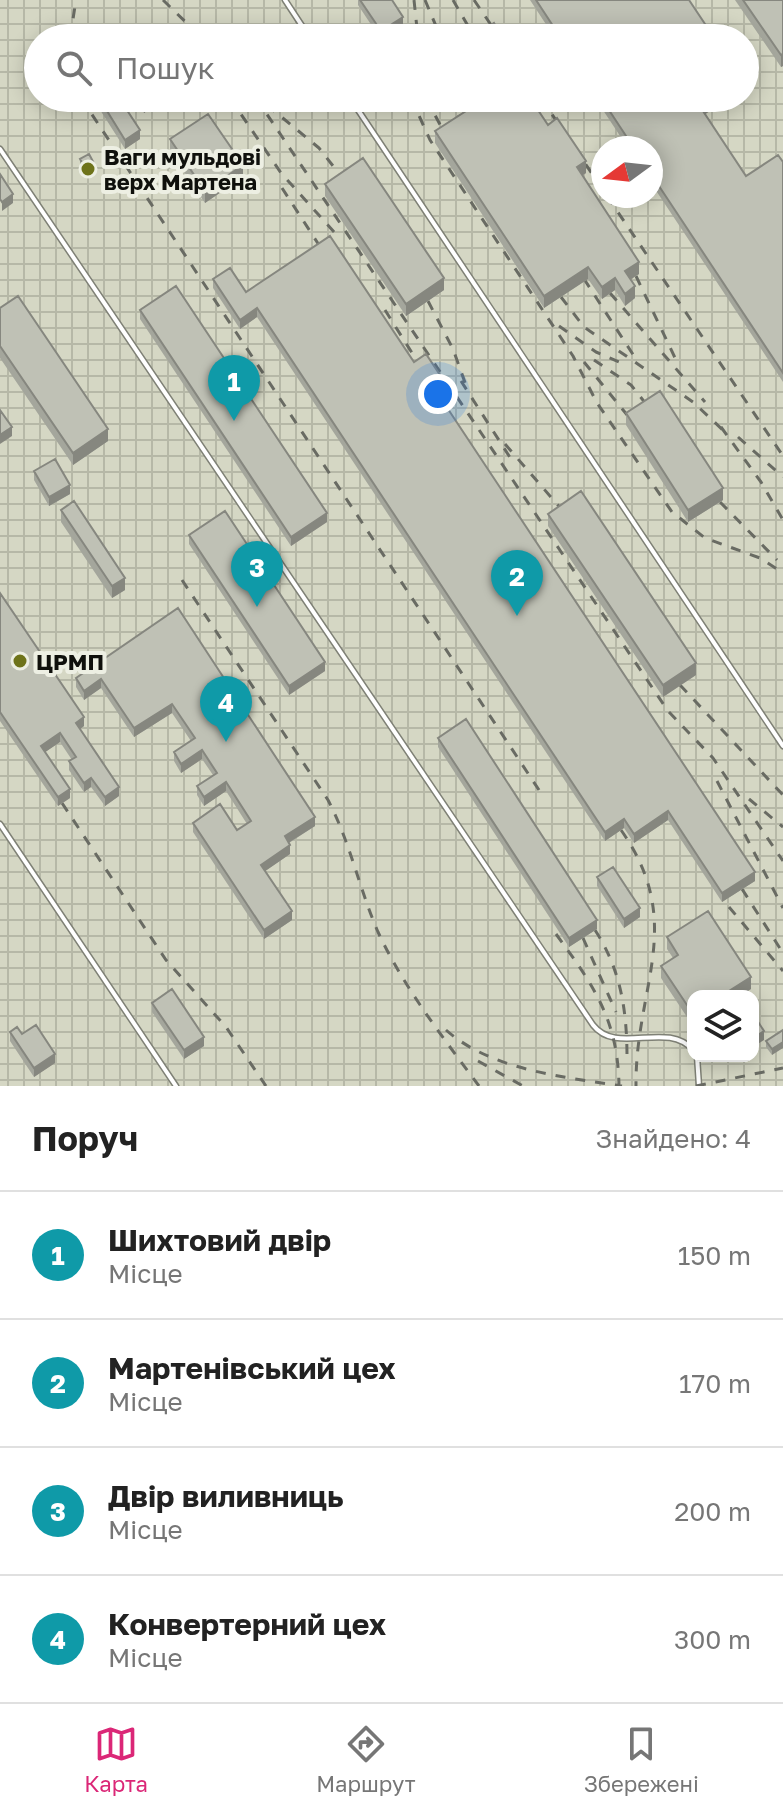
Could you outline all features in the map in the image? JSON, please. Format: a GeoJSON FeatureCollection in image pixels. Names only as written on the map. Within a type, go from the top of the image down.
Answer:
{"type":"FeatureCollection","features":[{"type":"Feature","properties":{"kind":"lane"},"geometry":{"type":"LineString","coordinates":[[285,0],[301,24]]}},
{"type":"Feature","properties":{"kind":"lane"},"geometry":{"type":"LineString","coordinates":[[359,112],[783,746]]}},
{"type":"Feature","properties":{"kind":"lane"},"geometry":{"type":"LineString","coordinates":[[0,149],[598,1032],[615,1038],[673,1037],[687,1046]]}},
{"type":"Feature","properties":{"kind":"lane"},"geometry":{"type":"LineString","coordinates":[[0,824],[176,1086]]}},
{"type":"Feature","properties":{"kind":"lane"},"geometry":{"type":"LineString","coordinates":[[697,1062],[699,1086]]}},
{"type":"Feature","properties":{"kind":"shaded area"},"geometry":{"type":"Polygon","coordinates":[[[0,0],[783,0],[783,1086],[0,1086],[0,0]]]}},
{"type":"Feature","properties":{"kind":"building"},"geometry":{"type":"Polygon","coordinates":[[[360,0],[392,0],[403,17],[392,24],[376,24],[360,0]]]}},
{"type":"Feature","properties":{"kind":"building"},"geometry":{"type":"Polygon","coordinates":[[[536,0],[689,0],[705,24],[552,24],[536,0]]]}},
{"type":"Feature","properties":{"kind":"building"},"geometry":{"type":"Polygon","coordinates":[[[743,0],[783,0],[783,54],[781,55],[743,0]]]}},
{"type":"Feature","properties":{"kind":"building"},"geometry":{"type":"Polygon","coordinates":[[[108,112],[128,112],[140,130],[125,140],[108,112]]]}},
{"type":"Feature","properties":{"kind":"building"},"geometry":{"type":"Polygon","coordinates":[[[464,112],[539,112],[548,125],[557,118],[586,161],[577,167],[591,188],[591,208],[604,208],[639,262],[625,271],[635,286],[625,294],[615,278],[602,287],[588,267],[544,296],[435,131],[464,112]]]}},
{"type":"Feature","properties":{"kind":"building"},"geometry":{"type":"Polygon","coordinates":[[[610,112],[704,112],[746,176],[778,155],[783,162],[783,373],[663,192],[663,136],[626,136],[610,112]]]}},
{"type":"Feature","properties":{"kind":"building"},"geometry":{"type":"Polygon","coordinates":[[[208,114],[243,165],[205,191],[170,139],[208,114]]]}},
{"type":"Feature","properties":{"kind":"building"},"geometry":{"type":"Polygon","coordinates":[[[89,154],[96,167],[87,172],[80,159],[89,154]]]}},
{"type":"Feature","properties":{"kind":"building"},"geometry":{"type":"Polygon","coordinates":[[[363,158],[444,278],[406,304],[325,184],[363,158]]]}},
{"type":"Feature","properties":{"kind":"building"},"geometry":{"type":"Polygon","coordinates":[[[0,174],[13,194],[2,202],[0,199],[0,174]]]}},
{"type":"Feature","properties":{"kind":"building"},"geometry":{"type":"Polygon","coordinates":[[[330,236],[414,362],[426,354],[454,396],[444,403],[755,872],[722,893],[668,811],[634,834],[624,819],[605,832],[257,308],[240,320],[213,279],[230,268],[246,292],[330,236]]]}},
{"type":"Feature","properties":{"kind":"building"},"geometry":{"type":"Polygon","coordinates":[[[176,286],[327,513],[291,537],[140,310],[176,286]]]}},
{"type":"Feature","properties":{"kind":"building"},"geometry":{"type":"Polygon","coordinates":[[[18,296],[108,429],[73,453],[0,346],[0,308],[18,296]]]}},
{"type":"Feature","properties":{"kind":"building"},"geometry":{"type":"Polygon","coordinates":[[[660,391],[723,488],[688,510],[626,413],[660,391]]]}},
{"type":"Feature","properties":{"kind":"building"},"geometry":{"type":"Polygon","coordinates":[[[0,410],[12,427],[0,435],[0,410]]]}},
{"type":"Feature","properties":{"kind":"building"},"geometry":{"type":"Polygon","coordinates":[[[55,459],[70,485],[49,497],[34,471],[55,459]]]}},
{"type":"Feature","properties":{"kind":"building"},"geometry":{"type":"Polygon","coordinates":[[[581,491],[696,663],[663,685],[548,514],[581,491]]]}},
{"type":"Feature","properties":{"kind":"building"},"geometry":{"type":"Polygon","coordinates":[[[74,501],[125,578],[112,586],[61,510],[74,501]]]}},
{"type":"Feature","properties":{"kind":"building"},"geometry":{"type":"Polygon","coordinates":[[[225,511],[325,662],[289,686],[189,535],[225,511]]]}},
{"type":"Feature","properties":{"kind":"building","name":"ЦРМП"},"geometry":{"type":"Polygon","coordinates":[[[0,593],[84,717],[76,723],[119,787],[105,797],[91,778],[84,783],[69,761],[76,757],[60,733],[41,746],[70,789],[58,797],[0,712],[0,593]]]}},
{"type":"Feature","properties":{"kind":"building"},"geometry":{"type":"Polygon","coordinates":[[[178,608],[315,817],[285,836],[290,845],[261,865],[292,911],[264,930],[193,823],[220,804],[237,830],[251,821],[226,782],[204,797],[197,786],[217,773],[202,750],[181,764],[174,752],[195,738],[172,704],[134,728],[101,679],[84,691],[76,678],[178,608]]]}},
{"type":"Feature","properties":{"kind":"building"},"geometry":{"type":"Polygon","coordinates":[[[466,719],[597,920],[569,938],[438,738],[466,719]]]}},
{"type":"Feature","properties":{"kind":"building"},"geometry":{"type":"Polygon","coordinates":[[[613,867],[640,908],[624,919],[597,877],[613,867]]]}},
{"type":"Feature","properties":{"kind":"building"},"geometry":{"type":"Polygon","coordinates":[[[708,911],[751,977],[730,990],[687,990],[687,1005],[661,966],[678,955],[667,937],[708,911]]]}},
{"type":"Feature","properties":{"kind":"building"},"geometry":{"type":"Polygon","coordinates":[[[172,989],[204,1037],[184,1050],[152,1003],[172,989]]]}},
{"type":"Feature","properties":{"kind":"building"},"geometry":{"type":"Polygon","coordinates":[[[36,1025],[55,1054],[34,1068],[10,1032],[17,1027],[22,1034],[36,1025]]]}},
{"type":"Feature","properties":{"kind":"building"},"geometry":{"type":"Polygon","coordinates":[[[783,1030],[783,1042],[772,1049],[766,1041],[783,1030]]]}},
{"type":"Feature","properties":{"kind":"railway"},"geometry":{"type":"LineString","coordinates":[[72,24],[76,0]]}},
{"type":"Feature","properties":{"kind":"railway"},"geometry":{"type":"LineString","coordinates":[[163,0],[188,24]]}},
{"type":"Feature","properties":{"kind":"railway"},"geometry":{"type":"LineString","coordinates":[[414,0],[417,24]]}},
{"type":"Feature","properties":{"kind":"railway"},"geometry":{"type":"LineString","coordinates":[[425,0],[435,24]]}},
{"type":"Feature","properties":{"kind":"railway"},"geometry":{"type":"LineString","coordinates":[[453,0],[467,24]]}},
{"type":"Feature","properties":{"kind":"railway"},"geometry":{"type":"LineString","coordinates":[[474,0],[490,24]]}},
{"type":"Feature","properties":{"kind":"railway"},"geometry":{"type":"LineString","coordinates":[[90,112],[539,790]]}},
{"type":"Feature","properties":{"kind":"railway"},"geometry":{"type":"LineString","coordinates":[[240,112],[281,173],[335,233]]}},
{"type":"Feature","properties":{"kind":"railway"},"geometry":{"type":"LineString","coordinates":[[265,112],[668,711],[713,758],[783,861]]}},
{"type":"Feature","properties":{"kind":"railway"},"geometry":{"type":"LineString","coordinates":[[275,112],[319,148],[344,180]]}},
{"type":"Feature","properties":{"kind":"railway"},"geometry":{"type":"LineString","coordinates":[[417,112],[430,140],[573,356],[597,403],[672,512],[705,538],[760,558],[783,573]]}},
{"type":"Feature","properties":{"kind":"railway"},"geometry":{"type":"LineString","coordinates":[[433,112],[446,136]]}},
{"type":"Feature","properties":{"kind":"railway"},"geometry":{"type":"LineString","coordinates":[[457,112],[464,124]]}},
{"type":"Feature","properties":{"kind":"railway"},"geometry":{"type":"LineString","coordinates":[[472,112],[483,128]]}},
{"type":"Feature","properties":{"kind":"railway"},"geometry":{"type":"LineString","coordinates":[[550,112],[591,172]]}},
{"type":"Feature","properties":{"kind":"railway"},"geometry":{"type":"LineString","coordinates":[[282,188],[319,245]]}},
{"type":"Feature","properties":{"kind":"railway"},"geometry":{"type":"LineString","coordinates":[[615,208],[783,456]]}},
{"type":"Feature","properties":{"kind":"railway"},"geometry":{"type":"LineString","coordinates":[[573,262],[634,356]]}},
{"type":"Feature","properties":{"kind":"railway"},"geometry":{"type":"LineString","coordinates":[[636,276],[677,362]]}},
{"type":"Feature","properties":{"kind":"railway"},"geometry":{"type":"LineString","coordinates":[[610,293],[705,402]]}},
{"type":"Feature","properties":{"kind":"railway"},"geometry":{"type":"LineString","coordinates":[[561,297],[584,327],[693,402],[726,433]]}},
{"type":"Feature","properties":{"kind":"railway"},"geometry":{"type":"LineString","coordinates":[[428,301],[453,349],[468,391]]}},
{"type":"Feature","properties":{"kind":"railway"},"geometry":{"type":"LineString","coordinates":[[385,310],[419,364]]}},
{"type":"Feature","properties":{"kind":"railway"},"geometry":{"type":"LineString","coordinates":[[559,326],[596,352],[624,364]]}},
{"type":"Feature","properties":{"kind":"railway"},"geometry":{"type":"LineString","coordinates":[[594,360],[631,385],[650,409]]}},
{"type":"Feature","properties":{"kind":"railway"},"geometry":{"type":"LineString","coordinates":[[584,362],[632,421]]}},
{"type":"Feature","properties":{"kind":"railway"},"geometry":{"type":"LineString","coordinates":[[461,381],[511,459]]}},
{"type":"Feature","properties":{"kind":"railway"},"geometry":{"type":"LineString","coordinates":[[721,427],[761,482],[783,520]]}},
{"type":"Feature","properties":{"kind":"railway"},"geometry":{"type":"LineString","coordinates":[[738,437],[783,477]]}},
{"type":"Feature","properties":{"kind":"railway"},"geometry":{"type":"LineString","coordinates":[[505,444],[563,511]]}},
{"type":"Feature","properties":{"kind":"railway"},"geometry":{"type":"LineString","coordinates":[[720,502],[777,560]]}},
{"type":"Feature","properties":{"kind":"railway"},"geometry":{"type":"LineString","coordinates":[[182,580],[328,800],[388,953],[424,1011],[479,1086]]}},
{"type":"Feature","properties":{"kind":"railway"},"geometry":{"type":"LineString","coordinates":[[680,685],[783,795]]}},
{"type":"Feature","properties":{"kind":"railway"},"geometry":{"type":"LineString","coordinates":[[717,781],[783,908]]}},
{"type":"Feature","properties":{"kind":"railway"},"geometry":{"type":"LineString","coordinates":[[749,799],[783,827]]}},
{"type":"Feature","properties":{"kind":"railway"},"geometry":{"type":"LineString","coordinates":[[62,803],[166,960],[226,1027],[266,1086]]}},
{"type":"Feature","properties":{"kind":"railway"},"geometry":{"type":"LineString","coordinates":[[621,830],[641,864],[651,896],[654,926],[636,1086]]}},
{"type":"Feature","properties":{"kind":"railway"},"geometry":{"type":"LineString","coordinates":[[742,889],[783,953]]}},
{"type":"Feature","properties":{"kind":"railway"},"geometry":{"type":"LineString","coordinates":[[729,907],[783,971]]}},
{"type":"Feature","properties":{"kind":"railway"},"geometry":{"type":"LineString","coordinates":[[595,930],[611,960],[621,991],[627,1058]]}},
{"type":"Feature","properties":{"kind":"railway"},"geometry":{"type":"LineString","coordinates":[[556,934],[582,970],[609,1023],[618,1063],[619,1086]]}},
{"type":"Feature","properties":{"kind":"railway"},"geometry":{"type":"LineString","coordinates":[[583,938],[616,1012]]}},
{"type":"Feature","properties":{"kind":"railway"},"geometry":{"type":"LineString","coordinates":[[446,1030],[464,1044],[506,1063],[552,1075],[622,1086]]}},
{"type":"Feature","properties":{"kind":"railway"},"geometry":{"type":"LineString","coordinates":[[478,1061],[523,1086]]}},
{"type":"Feature","properties":{"kind":"railway"},"geometry":{"type":"LineString","coordinates":[[696,1086],[783,1068]]}},
{"type":"Feature","properties":{"kind":"place","name":"Ваги мульдові верх Мартена"},"geometry":{"type":"Point","coordinates":[88,169]}},
{"type":"Feature","properties":{"kind":"place","name":"Шихтовий двір"},"geometry":{"type":"Point","coordinates":[234,421]}},
{"type":"Feature","properties":{"kind":"place","name":"Двір виливниць"},"geometry":{"type":"Point","coordinates":[257,607]}},
{"type":"Feature","properties":{"kind":"place","name":"Мартенівський цех"},"geometry":{"type":"Point","coordinates":[517,616]}},
{"type":"Feature","properties":{"kind":"place","name":"ЦРМП"},"geometry":{"type":"Point","coordinates":[20,661]}},
{"type":"Feature","properties":{"kind":"place","name":"Конвертерний цех"},"geometry":{"type":"Point","coordinates":[226,742]}}]}
